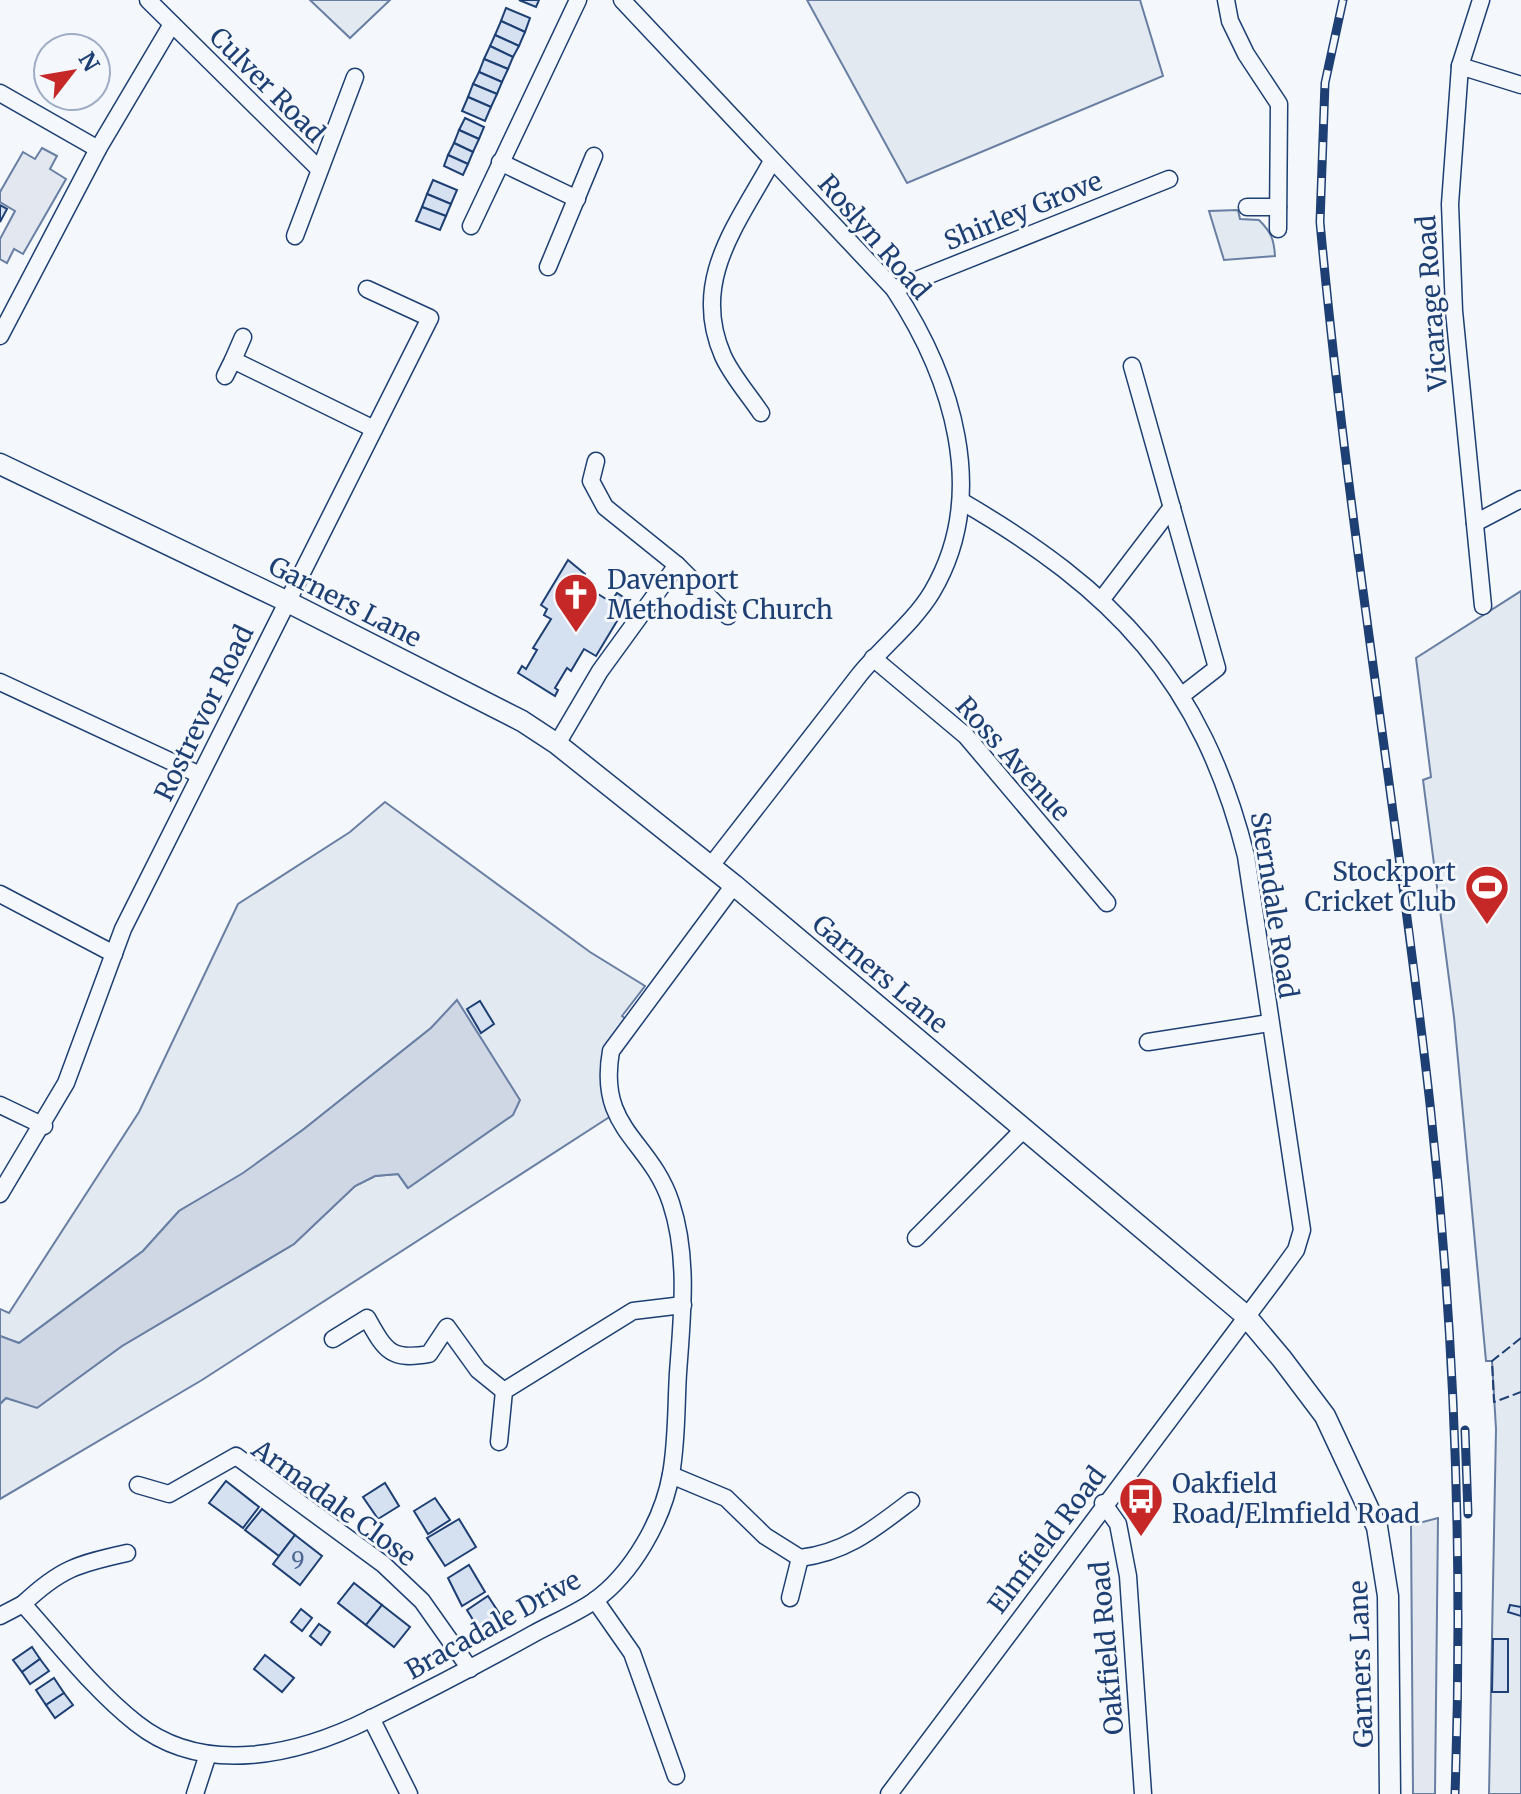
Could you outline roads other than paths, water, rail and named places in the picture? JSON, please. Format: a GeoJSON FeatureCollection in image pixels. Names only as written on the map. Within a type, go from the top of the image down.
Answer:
{"type":"FeatureCollection","features":[{"type":"Feature","properties":{"kind":"street","name":"Culver Road"},"geometry":{"type":"LineString","coordinates":[[148,0],[319,169]]}},
{"type":"Feature","properties":{"kind":"street"},"geometry":{"type":"LineString","coordinates":[[471,226],[578,0]]}},
{"type":"Feature","properties":{"kind":"street","name":"Roslyn Road"},"geometry":{"type":"LineString","coordinates":[[622,0],[894,289],[922,331],[941,375],[957,430],[961,501],[952,548],[931,594],[873,658],[710,867]]}},
{"type":"Feature","properties":{"kind":"street"},"geometry":{"type":"LineString","coordinates":[[1226,0],[1230,21],[1246,54],[1279,104],[1278,229]]}},
{"type":"Feature","properties":{"kind":"street","name":"Vicarage Road"},"geometry":{"type":"LineString","coordinates":[[1481,0],[1460,66],[1450,204],[1454,311],[1483,606]]}},
{"type":"Feature","properties":{"kind":"street"},"geometry":{"type":"LineString","coordinates":[[0,336],[98,149],[172,24]]}},
{"type":"Feature","properties":{"kind":"street"},"geometry":{"type":"LineString","coordinates":[[1460,66],[1521,85]]}},
{"type":"Feature","properties":{"kind":"street","name":"Culver Road"},"geometry":{"type":"LineString","coordinates":[[295,236],[355,77]]}},
{"type":"Feature","properties":{"kind":"street"},"geometry":{"type":"LineString","coordinates":[[0,93],[98,149]]}},
{"type":"Feature","properties":{"kind":"street"},"geometry":{"type":"LineString","coordinates":[[548,267],[594,156]]}},
{"type":"Feature","properties":{"kind":"street"},"geometry":{"type":"LineString","coordinates":[[761,413],[724,357],[709,306],[719,258],[772,161]]}},
{"type":"Feature","properties":{"kind":"street"},"geometry":{"type":"LineString","coordinates":[[500,162],[577,199]]}},
{"type":"Feature","properties":{"kind":"street","name":"Shirley Grove"},"geometry":{"type":"LineString","coordinates":[[894,289],[1169,179]]}},
{"type":"Feature","properties":{"kind":"street"},"geometry":{"type":"LineString","coordinates":[[1247,207],[1278,207]]}},
{"type":"Feature","properties":{"kind":"street","name":"Rostrevor Road"},"geometry":{"type":"LineString","coordinates":[[0,1194],[44,1126],[66,1083],[114,954],[286,601],[430,318],[367,289]]}},
{"type":"Feature","properties":{"kind":"street"},"geometry":{"type":"LineString","coordinates":[[225,376],[243,337]]}},
{"type":"Feature","properties":{"kind":"street"},"geometry":{"type":"LineString","coordinates":[[233,360],[374,429]]}},
{"type":"Feature","properties":{"kind":"street"},"geometry":{"type":"LineString","coordinates":[[1132,366],[1217,668],[1181,696]]}},
{"type":"Feature","properties":{"kind":"street"},"geometry":{"type":"LineString","coordinates":[[596,461],[591,481],[605,507],[677,565],[728,616]]}},
{"type":"Feature","properties":{"kind":"street","name":"Garners Lane"},"geometry":{"type":"LineString","coordinates":[[0,464],[286,601],[522,721],[557,744],[734,885],[1245,1315],[1325,1416],[1377,1527],[1388,1596],[1390,1794]]}},
{"type":"Feature","properties":{"kind":"street"},"geometry":{"type":"LineString","coordinates":[[1475,523],[1521,499]]}},
{"type":"Feature","properties":{"kind":"street","name":"Sterndale Road"},"geometry":{"type":"LineString","coordinates":[[961,501],[1027,540],[1102,599],[1150,652],[1181,696],[1209,743],[1231,796],[1246,856],[1302,1230],[1296,1250],[1245,1315]]}},
{"type":"Feature","properties":{"kind":"street"},"geometry":{"type":"LineString","coordinates":[[1102,599],[1172,507]]}},
{"type":"Feature","properties":{"kind":"street"},"geometry":{"type":"LineString","coordinates":[[557,744],[600,671],[677,565]]}},
{"type":"Feature","properties":{"kind":"street","name":"Ross Avenue"},"geometry":{"type":"LineString","coordinates":[[873,658],[966,736],[1107,903]]}},
{"type":"Feature","properties":{"kind":"street"},"geometry":{"type":"LineString","coordinates":[[0,682],[200,775]]}},
{"type":"Feature","properties":{"kind":"street","name":"Bracadale Drive"},"geometry":{"type":"LineString","coordinates":[[23,1604],[110,1700],[139,1726],[175,1744],[208,1754],[251,1756],[299,1749],[371,1718],[470,1669],[595,1600],[646,1542],[671,1475],[683,1305],[681,1242],[671,1201],[649,1162],[614,1114],[606,1080],[611,1051],[734,885]]}},
{"type":"Feature","properties":{"kind":"street"},"geometry":{"type":"LineString","coordinates":[[0,894],[114,954]]}},
{"type":"Feature","properties":{"kind":"street"},"geometry":{"type":"LineString","coordinates":[[1148,1042],[1269,1023]]}},
{"type":"Feature","properties":{"kind":"street"},"geometry":{"type":"LineString","coordinates":[[0,1105],[44,1126]]}},
{"type":"Feature","properties":{"kind":"street"},"geometry":{"type":"LineString","coordinates":[[916,1238],[1024,1129]]}},
{"type":"Feature","properties":{"kind":"street"},"geometry":{"type":"LineString","coordinates":[[504,1391],[633,1311],[683,1305]]}},
{"type":"Feature","properties":{"kind":"street","name":"Elmfield Road"},"geometry":{"type":"LineString","coordinates":[[889,1794],[1245,1315]]}},
{"type":"Feature","properties":{"kind":"street"},"geometry":{"type":"LineString","coordinates":[[333,1339],[367,1318],[383,1347],[405,1358],[429,1354],[447,1327],[478,1370],[504,1391]]}},
{"type":"Feature","properties":{"kind":"street"},"geometry":{"type":"LineString","coordinates":[[499,1442],[504,1391]]}},
{"type":"Feature","properties":{"kind":"street","name":"Armadale Close"},"geometry":{"type":"LineString","coordinates":[[138,1485],[169,1494],[236,1456],[383,1564],[422,1601],[470,1669]]}},
{"type":"Feature","properties":{"kind":"street"},"geometry":{"type":"LineString","coordinates":[[671,1475],[726,1498],[765,1536],[800,1558],[830,1554],[867,1535],[911,1501]]}},
{"type":"Feature","properties":{"kind":"street","name":"Oakfield Road"},"geometry":{"type":"LineString","coordinates":[[1103,1503],[1118,1524],[1128,1576],[1143,1794]]}},
{"type":"Feature","properties":{"kind":"street"},"geometry":{"type":"LineString","coordinates":[[0,1616],[23,1604],[52,1577],[84,1562],[127,1553]]}},
{"type":"Feature","properties":{"kind":"street"},"geometry":{"type":"LineString","coordinates":[[790,1598],[800,1558]]}},
{"type":"Feature","properties":{"kind":"street"},"geometry":{"type":"LineString","coordinates":[[595,1600],[632,1653],[676,1776]]}},
{"type":"Feature","properties":{"kind":"street"},"geometry":{"type":"LineString","coordinates":[[371,1718],[409,1794]]}},
{"type":"Feature","properties":{"kind":"street"},"geometry":{"type":"LineString","coordinates":[[195,1794],[208,1754]]}},
{"type":"Feature","properties":{"kind":"railway"},"geometry":{"type":"LineString","coordinates":[[1343,0],[1325,83],[1320,222],[1344,443],[1417,994],[1439,1190],[1455,1449],[1458,1621],[1455,1794]]}},
{"type":"Feature","properties":{"kind":"railway"},"geometry":{"type":"LineString","coordinates":[[1465,1430],[1468,1514]]}},
{"type":"Feature","properties":{"kind":"place","name":"Davenport Methodist Church"},"geometry":{"type":"Point","coordinates":[576,634]}},
{"type":"Feature","properties":{"kind":"place","name":"Stockport Cricket Club"},"geometry":{"type":"Point","coordinates":[1487,926]}},
{"type":"Feature","properties":{"kind":"place","name":"Oakfield Road/Elmfield Road"},"geometry":{"type":"Point","coordinates":[1141,1538]}}]}
